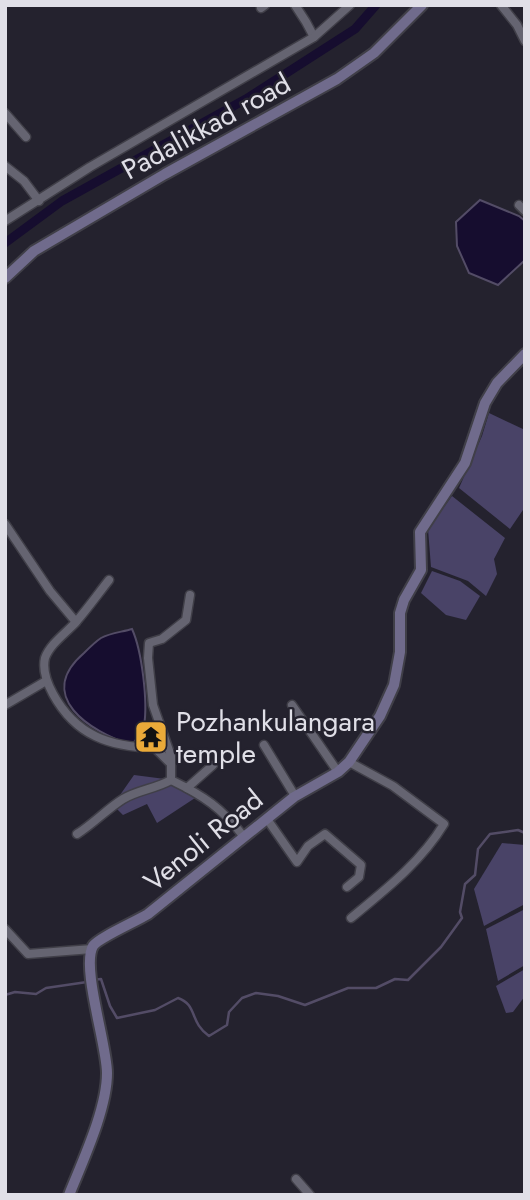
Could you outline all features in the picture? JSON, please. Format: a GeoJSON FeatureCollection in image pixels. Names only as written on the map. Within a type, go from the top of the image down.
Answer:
{"type":"FeatureCollection","features":[{"type":"Feature","properties":{"kind":"street"},"geometry":{"type":"LineString","coordinates":[[295,5],[314,37]]}},
{"type":"Feature","properties":{"kind":"street"},"geometry":{"type":"LineString","coordinates":[[5,221],[90,167],[314,37],[350,5]]}},
{"type":"Feature","properties":{"kind":"street","name":"Padalikkad road"},"geometry":{"type":"LineString","coordinates":[[5,278],[34,251],[165,174],[337,79],[374,53],[422,5]]}},
{"type":"Feature","properties":{"kind":"street"},"geometry":{"type":"LineString","coordinates":[[501,5],[517,25],[525,41]]}},
{"type":"Feature","properties":{"kind":"street"},"geometry":{"type":"LineString","coordinates":[[5,113],[26,137]]}},
{"type":"Feature","properties":{"kind":"street"},"geometry":{"type":"LineString","coordinates":[[5,166],[24,181],[38,201]]}},
{"type":"Feature","properties":{"kind":"street","name":"Venoli Road"},"geometry":{"type":"LineString","coordinates":[[92,949],[99,939],[130,926],[148,914],[295,796],[338,772],[349,762],[380,716],[394,685],[400,652],[400,613],[404,600],[421,570],[421,532],[465,463],[485,403],[497,383],[525,354]]}},
{"type":"Feature","properties":{"kind":"street"},"geometry":{"type":"LineString","coordinates":[[5,524],[50,591],[76,622]]}},
{"type":"Feature","properties":{"kind":"street"},"geometry":{"type":"LineString","coordinates":[[109,580],[76,622],[51,647],[46,656],[46,681],[56,700],[75,725],[94,737],[126,748],[155,748],[166,743]]}},
{"type":"Feature","properties":{"kind":"street"},"geometry":{"type":"LineString","coordinates":[[170,780],[171,755],[153,705],[149,643],[162,639],[186,620],[190,595]]}},
{"type":"Feature","properties":{"kind":"street"},"geometry":{"type":"LineString","coordinates":[[5,705],[46,681]]}},
{"type":"Feature","properties":{"kind":"street"},"geometry":{"type":"LineString","coordinates":[[292,705],[338,772]]}},
{"type":"Feature","properties":{"kind":"street"},"geometry":{"type":"LineString","coordinates":[[264,746],[295,796]]}},
{"type":"Feature","properties":{"kind":"street"},"geometry":{"type":"LineString","coordinates":[[155,748],[169,762]]}},
{"type":"Feature","properties":{"kind":"street"},"geometry":{"type":"LineString","coordinates":[[349,762],[393,786],[444,824],[430,847],[351,918]]}},
{"type":"Feature","properties":{"kind":"street"},"geometry":{"type":"LineString","coordinates":[[187,788],[214,765]]}},
{"type":"Feature","properties":{"kind":"street"},"geometry":{"type":"LineString","coordinates":[[170,780],[220,808],[244,837]]}},
{"type":"Feature","properties":{"kind":"street"},"geometry":{"type":"LineString","coordinates":[[77,834],[122,799],[160,787],[170,780]]}},
{"type":"Feature","properties":{"kind":"street"},"geometry":{"type":"LineString","coordinates":[[267,819],[297,862],[308,846],[325,834],[361,865],[359,877],[347,887]]}},
{"type":"Feature","properties":{"kind":"street"},"geometry":{"type":"LineString","coordinates":[[5,929],[28,954],[92,949],[91,973],[107,1071],[105,1098],[69,1195]]}},
{"type":"Feature","properties":{"kind":"street"},"geometry":{"type":"LineString","coordinates":[[296,1179],[310,1195]]}},
{"type":"Feature","properties":{"kind":"shaded area"},"geometry":{"type":"Polygon","coordinates":[[[480,200],[525,221],[525,260],[498,285],[469,273],[457,246],[456,222],[480,200]]]}},
{"type":"Feature","properties":{"kind":"shaded area"},"geometry":{"type":"Polygon","coordinates":[[[489,413],[525,430],[525,507],[510,529],[459,488],[489,413]]]}},
{"type":"Feature","properties":{"kind":"shaded area"},"geometry":{"type":"Polygon","coordinates":[[[452,496],[505,538],[494,559],[497,574],[486,596],[468,581],[431,567],[428,529],[452,496]]]}},
{"type":"Feature","properties":{"kind":"shaded area"},"geometry":{"type":"Polygon","coordinates":[[[432,571],[460,581],[480,596],[466,620],[446,615],[421,593],[432,571]]]}},
{"type":"Feature","properties":{"kind":"shaded area"},"geometry":{"type":"Polygon","coordinates":[[[132,629],[141,663],[145,704],[144,726],[132,745],[85,722],[66,698],[64,684],[70,669],[97,641],[108,635],[132,629]]]}},
{"type":"Feature","properties":{"kind":"shaded area"},"geometry":{"type":"Polygon","coordinates":[[[134,775],[165,779],[195,798],[157,823],[147,804],[123,815],[113,805],[134,775]]]}},
{"type":"Feature","properties":{"kind":"shaded area"},"geometry":{"type":"Polygon","coordinates":[[[502,843],[525,845],[525,904],[484,926],[474,889],[502,843]]]}},
{"type":"Feature","properties":{"kind":"shaded area"},"geometry":{"type":"Polygon","coordinates":[[[525,909],[525,965],[498,981],[486,929],[525,909]]]}},
{"type":"Feature","properties":{"kind":"shaded area"},"geometry":{"type":"Polygon","coordinates":[[[525,969],[525,996],[513,1012],[506,1013],[496,986],[525,969]]]}},
{"type":"Feature","properties":{"kind":"waterway"},"geometry":{"type":"LineString","coordinates":[[5,243],[62,201],[246,99],[355,29],[376,5]]}},
{"type":"Feature","properties":{"kind":"waterway"},"geometry":{"type":"LineString","coordinates":[[93,980],[101,979],[117,1018],[155,1010],[178,998],[188,1005],[203,1031],[209,1036],[227,1025],[229,1012],[242,998],[256,993],[278,996],[305,1005],[348,988],[376,988],[395,979],[408,980],[441,947],[462,918],[460,912],[465,884],[475,875],[478,849],[490,834],[518,830],[525,833]]}},
{"type":"Feature","properties":{"kind":"waterway"},"geometry":{"type":"LineString","coordinates":[[5,995],[15,992],[36,994],[46,988],[87,982]]}},
{"type":"Feature","properties":{"kind":"place","name":"Pozhankulangara temple"},"geometry":{"type":"Point","coordinates":[151,737]}}]}
